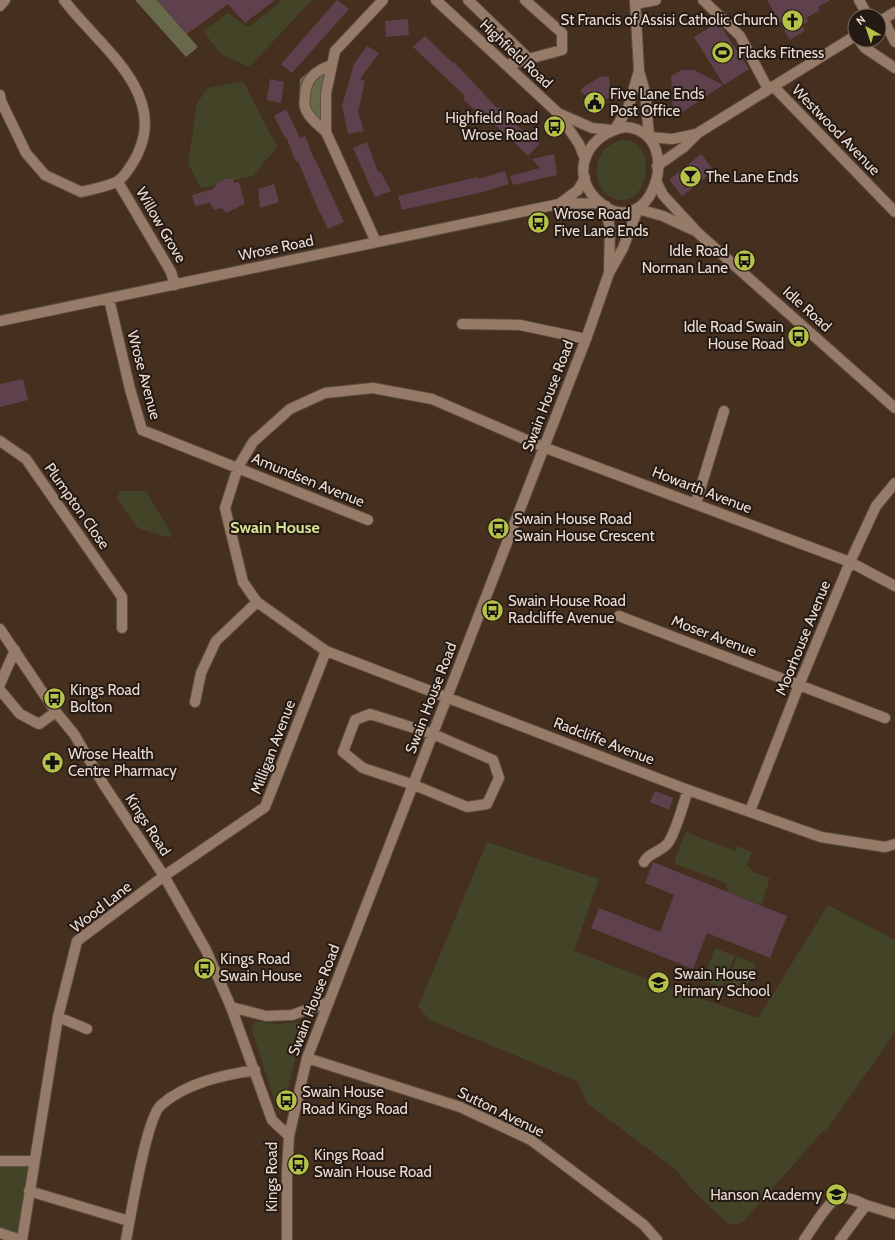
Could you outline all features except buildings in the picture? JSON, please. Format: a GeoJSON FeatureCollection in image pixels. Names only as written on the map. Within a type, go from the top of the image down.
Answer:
{"type":"FeatureCollection","features":[{"type":"Feature","properties":{"kind":"street"},"geometry":{"type":"LineString","coordinates":[[0,6],[5,0]]}},
{"type":"Feature","properties":{"kind":"street"},"geometry":{"type":"LineString","coordinates":[[0,95],[1,101],[26,153],[45,175],[81,192],[118,182],[136,159],[145,136],[145,108],[124,68],[75,15],[64,0]]}},
{"type":"Feature","properties":{"kind":"street"},"geometry":{"type":"LineString","coordinates":[[326,132],[326,94],[335,51],[383,0]]}},
{"type":"Feature","properties":{"kind":"street","name":"Highfield Road"},"geometry":{"type":"LineString","coordinates":[[436,0],[558,113],[579,144],[585,160]]}},
{"type":"Feature","properties":{"kind":"street"},"geometry":{"type":"LineString","coordinates":[[468,0],[529,58]]}},
{"type":"Feature","properties":{"kind":"street"},"geometry":{"type":"LineString","coordinates":[[506,65],[562,50],[562,33],[525,0]]}},
{"type":"Feature","properties":{"kind":"street"},"geometry":{"type":"LineString","coordinates":[[649,137],[645,92],[639,71],[635,2],[656,0]]}},
{"type":"Feature","properties":{"kind":"street","name":"Westwood Avenue"},"geometry":{"type":"LineString","coordinates":[[703,0],[740,36],[771,87],[895,212]]}},
{"type":"Feature","properties":{"kind":"street"},"geometry":{"type":"LineString","coordinates":[[887,29],[895,42]]}},
{"type":"Feature","properties":{"kind":"street"},"geometry":{"type":"LineString","coordinates":[[657,166],[684,146],[698,133],[847,41]]}},
{"type":"Feature","properties":{"kind":"street"},"geometry":{"type":"LineString","coordinates":[[865,48],[895,68]]}},
{"type":"Feature","properties":{"kind":"street"},"geometry":{"type":"LineString","coordinates":[[332,65],[324,67],[311,77],[306,84],[304,106],[307,113],[326,132],[376,242]]}},
{"type":"Feature","properties":{"kind":"street"},"geometry":{"type":"LineString","coordinates":[[614,129],[628,108],[639,71]]}},
{"type":"Feature","properties":{"kind":"street","name":"Highfield Road"},"geometry":{"type":"LineString","coordinates":[[558,113],[592,128],[614,129]]}},
{"type":"Feature","properties":{"kind":"street"},"geometry":{"type":"LineString","coordinates":[[632,128],[644,132],[649,137],[656,151],[656,181],[648,200],[638,209],[624,212],[603,204],[591,192],[585,178],[585,160],[593,143],[600,136],[614,129],[632,128]]}},
{"type":"Feature","properties":{"kind":"street"},"geometry":{"type":"LineString","coordinates":[[649,137],[672,139],[698,133]]}},
{"type":"Feature","properties":{"kind":"street","name":"Wrose Road"},"geometry":{"type":"LineString","coordinates":[[559,204],[578,190],[585,178]]}},
{"type":"Feature","properties":{"kind":"street","name":"Idle Road"},"geometry":{"type":"LineString","coordinates":[[656,181],[664,195],[698,233],[895,408]]}},
{"type":"Feature","properties":{"kind":"street","name":"Willow Grove"},"geometry":{"type":"LineString","coordinates":[[118,182],[171,272],[175,285]]}},
{"type":"Feature","properties":{"kind":"street","name":"Wrose Road"},"geometry":{"type":"LineString","coordinates":[[0,321],[559,204],[603,204]]}},
{"type":"Feature","properties":{"kind":"street","name":"Swain House Road"},"geometry":{"type":"LineString","coordinates":[[603,204],[610,231],[609,273]]}},
{"type":"Feature","properties":{"kind":"street","name":"Idle Road"},"geometry":{"type":"LineString","coordinates":[[638,209],[663,216],[698,233]]}},
{"type":"Feature","properties":{"kind":"street","name":"Swain House Road"},"geometry":{"type":"LineString","coordinates":[[289,1136],[307,1058],[586,339],[609,273],[623,248],[631,223],[638,209]]}},
{"type":"Feature","properties":{"kind":"street","name":"Wrose Avenue"},"geometry":{"type":"LineString","coordinates":[[109,299],[130,389],[142,430],[238,467]]}},
{"type":"Feature","properties":{"kind":"street"},"geometry":{"type":"LineString","coordinates":[[462,324],[520,325],[586,339]]}},
{"type":"Feature","properties":{"kind":"street","name":"Howarth Avenue"},"geometry":{"type":"LineString","coordinates":[[238,467],[253,442],[290,410],[325,393],[373,388],[432,399],[543,447],[696,503],[850,562],[895,586]]}},
{"type":"Feature","properties":{"kind":"street"},"geometry":{"type":"LineString","coordinates":[[696,503],[724,412]]}},
{"type":"Feature","properties":{"kind":"street","name":"Plumpton Close"},"geometry":{"type":"LineString","coordinates":[[0,441],[26,459],[122,597],[122,628]]}},
{"type":"Feature","properties":{"kind":"street","name":"Amundsen Avenue"},"geometry":{"type":"LineString","coordinates":[[238,467],[368,520]]}},
{"type":"Feature","properties":{"kind":"street","name":"Radcliffe Avenue"},"geometry":{"type":"LineString","coordinates":[[238,467],[225,508],[243,582],[257,602],[326,651],[688,790],[821,837],[885,847],[895,844]]}},
{"type":"Feature","properties":{"kind":"street","name":"Moorhouse Avenue"},"geometry":{"type":"LineString","coordinates":[[750,811],[799,684],[850,562],[876,506],[895,483]]}},
{"type":"Feature","properties":{"kind":"street"},"geometry":{"type":"LineString","coordinates":[[195,702],[201,673],[216,641],[257,602]]}},
{"type":"Feature","properties":{"kind":"street","name":"Moser Avenue"},"geometry":{"type":"LineString","coordinates":[[619,616],[885,718]]}},
{"type":"Feature","properties":{"kind":"street","name":"Kings Road"},"geometry":{"type":"LineString","coordinates":[[0,628],[56,712],[74,734],[104,785],[164,876],[206,950],[231,1007],[272,1120],[289,1136],[287,1172],[288,1240]]}},
{"type":"Feature","properties":{"kind":"street"},"geometry":{"type":"LineString","coordinates":[[0,684],[15,650]]}},
{"type":"Feature","properties":{"kind":"street","name":"Milligan Avenue"},"geometry":{"type":"LineString","coordinates":[[164,876],[265,807],[326,651]]}},
{"type":"Feature","properties":{"kind":"street"},"geometry":{"type":"LineString","coordinates":[[0,690],[20,714],[39,724],[56,712]]}},
{"type":"Feature","properties":{"kind":"street"},"geometry":{"type":"LineString","coordinates":[[370,714],[433,734],[492,760],[500,778],[487,804],[467,807],[414,785],[363,768],[342,752],[355,720],[370,714]]}},
{"type":"Feature","properties":{"kind":"street"},"geometry":{"type":"LineString","coordinates":[[644,862],[648,857],[663,848],[669,841],[688,790]]}},
{"type":"Feature","properties":{"kind":"street","name":"Wood Lane"},"geometry":{"type":"LineString","coordinates":[[0,1233],[22,1240],[58,1017],[77,941],[164,876]]}},
{"type":"Feature","properties":{"kind":"street"},"geometry":{"type":"LineString","coordinates":[[231,1007],[266,1016],[292,1015],[329,1002]]}},
{"type":"Feature","properties":{"kind":"street"},"geometry":{"type":"LineString","coordinates":[[58,1017],[87,1029]]}},
{"type":"Feature","properties":{"kind":"street","name":"Sutton Avenue"},"geometry":{"type":"LineString","coordinates":[[307,1058],[460,1107],[531,1140],[644,1225],[657,1240]]}},
{"type":"Feature","properties":{"kind":"street"},"geometry":{"type":"LineString","coordinates":[[126,1240],[148,1131],[160,1106],[188,1087],[254,1070]]}},
{"type":"Feature","properties":{"kind":"street"},"geometry":{"type":"LineString","coordinates":[[0,1161],[34,1161]]}},
{"type":"Feature","properties":{"kind":"street"},"geometry":{"type":"LineString","coordinates":[[29,1191],[130,1221]]}},
{"type":"Feature","properties":{"kind":"street"},"geometry":{"type":"LineString","coordinates":[[804,1240],[829,1206],[838,1198],[844,1198],[895,1214]]}},
{"type":"Feature","properties":{"kind":"street"},"geometry":{"type":"LineString","coordinates":[[840,1240],[866,1205]]}},
{"type":"Feature","properties":{"kind":"green space"},"geometry":{"type":"Polygon","coordinates":[[[135,0],[157,0],[198,47],[186,57],[135,0]]]}},
{"type":"Feature","properties":{"kind":"green space"},"geometry":{"type":"Polygon","coordinates":[[[280,0],[312,0],[249,67],[221,54],[203,31],[228,13],[248,27],[281,2],[280,0]]]}},
{"type":"Feature","properties":{"kind":"green space"},"geometry":{"type":"Polygon","coordinates":[[[334,66],[326,132],[315,127],[299,102],[300,79],[314,67],[334,66]]]}},
{"type":"Feature","properties":{"kind":"green space"},"geometry":{"type":"Polygon","coordinates":[[[243,81],[277,147],[253,176],[201,188],[188,164],[197,103],[208,88],[243,81]]]}},
{"type":"Feature","properties":{"kind":"green space"},"geometry":{"type":"Polygon","coordinates":[[[622,140],[633,142],[641,148],[645,158],[646,169],[640,190],[633,197],[624,200],[612,198],[604,192],[599,183],[597,173],[598,162],[603,152],[611,145],[622,140]]]}},
{"type":"Feature","properties":{"kind":"green space"},"geometry":{"type":"Polygon","coordinates":[[[120,491],[146,491],[171,533],[170,538],[138,528],[117,499],[120,491]]]}},
{"type":"Feature","properties":{"kind":"green space"},"geometry":{"type":"Polygon","coordinates":[[[686,832],[735,851],[737,846],[752,852],[747,865],[753,872],[770,878],[761,905],[728,892],[726,883],[676,864],[675,858],[686,832]]]}},
{"type":"Feature","properties":{"kind":"green space"},"geometry":{"type":"Polygon","coordinates":[[[487,842],[599,879],[574,951],[687,994],[758,1018],[828,905],[895,940],[895,1032],[826,1131],[823,1131],[743,1222],[736,1225],[728,1224],[693,1191],[676,1170],[588,1104],[577,1081],[430,1020],[418,1007],[487,842]]]}},
{"type":"Feature","properties":{"kind":"green space"},"geometry":{"type":"Polygon","coordinates":[[[715,948],[735,956],[722,987],[703,980],[715,948]]]}},
{"type":"Feature","properties":{"kind":"green space"},"geometry":{"type":"Polygon","coordinates":[[[737,956],[756,964],[743,997],[724,989],[737,956]]]}},
{"type":"Feature","properties":{"kind":"green space"},"geometry":{"type":"Polygon","coordinates":[[[256,1021],[277,1024],[297,1022],[304,1027],[282,1111],[278,1111],[251,1028],[256,1021]]]}},
{"type":"Feature","properties":{"kind":"green space"},"geometry":{"type":"Polygon","coordinates":[[[0,1165],[30,1165],[19,1234],[0,1229],[0,1165]]]}},
{"type":"Feature","properties":{"kind":"place","name":"St Francis of Assisi Catholic Church"},"geometry":{"type":"Point","coordinates":[793,20]}},
{"type":"Feature","properties":{"kind":"place","name":"Flacks Fitness"},"geometry":{"type":"Point","coordinates":[722,53]}},
{"type":"Feature","properties":{"kind":"place","name":"Five Lane Ends Post Office"},"geometry":{"type":"Point","coordinates":[595,103]}},
{"type":"Feature","properties":{"kind":"place","name":"Highfield Road Wrose Road"},"geometry":{"type":"Point","coordinates":[554,127]}},
{"type":"Feature","properties":{"kind":"place","name":"The Lane Ends"},"geometry":{"type":"Point","coordinates":[690,177]}},
{"type":"Feature","properties":{"kind":"place","name":"Wrose Road Five Lane Ends"},"geometry":{"type":"Point","coordinates":[539,223]}},
{"type":"Feature","properties":{"kind":"place","name":"Idle Road Norman Lane"},"geometry":{"type":"Point","coordinates":[744,260]}},
{"type":"Feature","properties":{"kind":"place","name":"Idle Road Swain House Road"},"geometry":{"type":"Point","coordinates":[799,336]}},
{"type":"Feature","properties":{"kind":"place","name":"Swain House Road Swain House Crescent"},"geometry":{"type":"Point","coordinates":[498,528]}},
{"type":"Feature","properties":{"kind":"place","name":"Swain House Road Radcliffe Avenue"},"geometry":{"type":"Point","coordinates":[492,610]}},
{"type":"Feature","properties":{"kind":"place","name":"Kings Road Bolton"},"geometry":{"type":"Point","coordinates":[54,699]}},
{"type":"Feature","properties":{"kind":"place","name":"Wrose Health Centre Pharmacy"},"geometry":{"type":"Point","coordinates":[52,763]}},
{"type":"Feature","properties":{"kind":"place","name":"Kings Road Swain House"},"geometry":{"type":"Point","coordinates":[204,968]}},
{"type":"Feature","properties":{"kind":"place","name":"Swain House Primary School"},"geometry":{"type":"Point","coordinates":[659,983]}},
{"type":"Feature","properties":{"kind":"place","name":"Swain House Road Kings Road"},"geometry":{"type":"Point","coordinates":[287,1101]}},
{"type":"Feature","properties":{"kind":"place","name":"Kings Road Swain House Road"},"geometry":{"type":"Point","coordinates":[299,1164]}},
{"type":"Feature","properties":{"kind":"place","name":"Hanson Academy"},"geometry":{"type":"Point","coordinates":[837,1195]}},
{"type":"Feature","properties":{"kind":"district","name":"Swain House"},"geometry":{"type":"Point","coordinates":[275,527]}}]}
